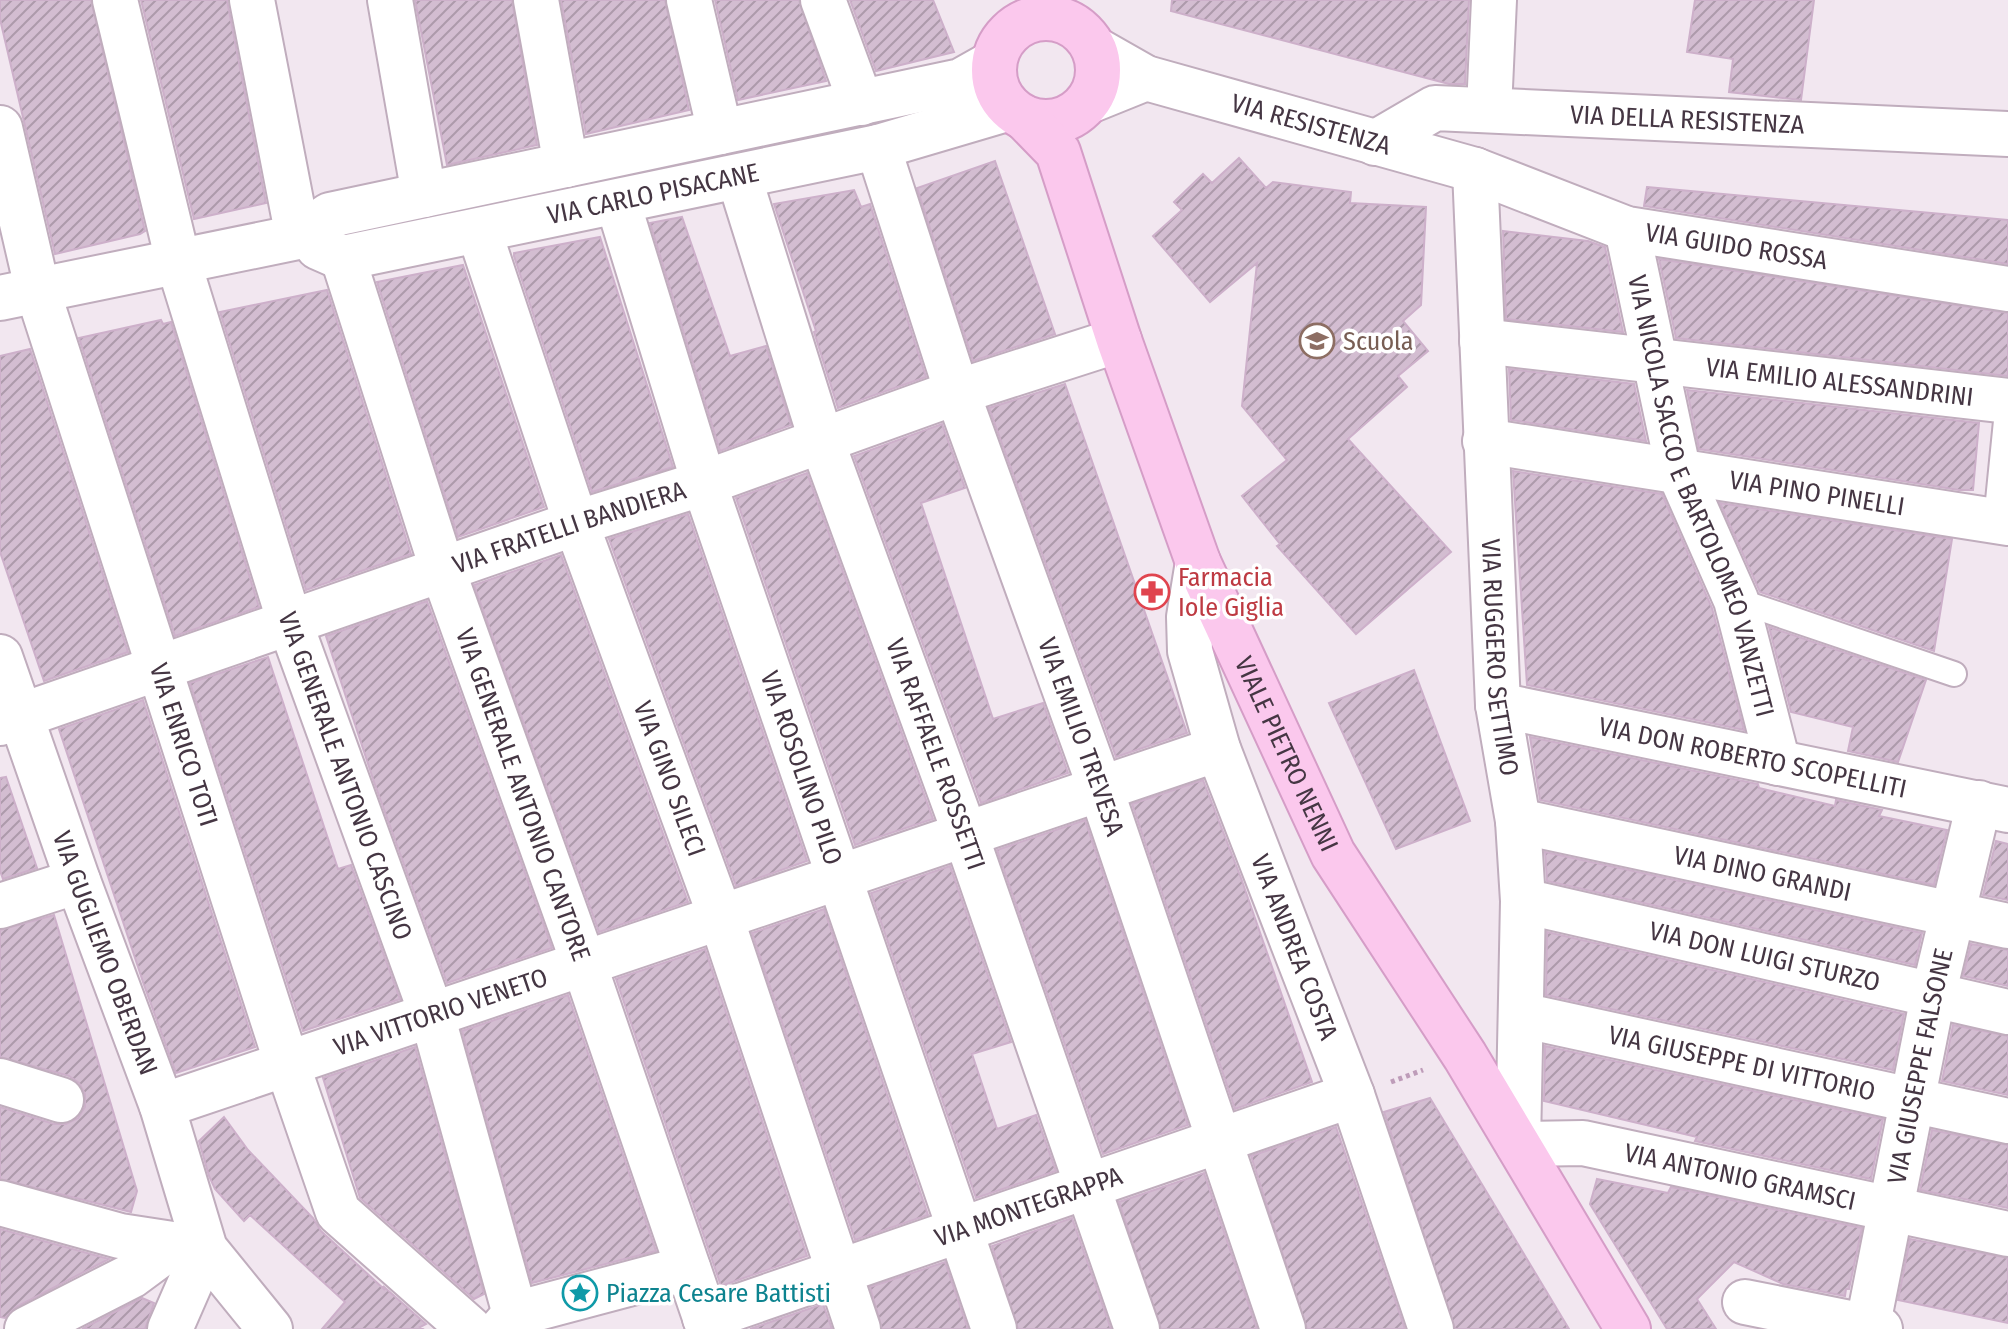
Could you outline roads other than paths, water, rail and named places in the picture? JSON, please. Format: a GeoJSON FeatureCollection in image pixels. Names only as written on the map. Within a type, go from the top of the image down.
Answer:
{"type":"FeatureCollection","features":[{"type":"Feature","properties":{"kind":"main road","name":"VIALE PIETRO NENNI"},"geometry":{"type":"LineString","coordinates":[[999,0],[994,79],[999,95],[1058,152],[1119,340],[1198,562],[1333,854],[1465,1056],[1628,1329]]}},
{"type":"Feature","properties":{"kind":"main road"},"geometry":{"type":"LineString","coordinates":[[1014,0],[1071,23],[1085,34],[1095,49],[1099,67],[1097,84],[1058,152]]}},
{"type":"Feature","properties":{"kind":"main road"},"geometry":{"type":"LineString","coordinates":[[996,55],[1008,33],[1021,23],[1054,17]]}},
{"type":"Feature","properties":{"kind":"main road"},"geometry":{"type":"LineString","coordinates":[[1017,113],[1042,122],[1060,121],[1083,107]]}},
{"type":"Feature","properties":{"kind":"street","name":"VIA GENERALE ANTONIO CASCINO"},"geometry":{"type":"LineString","coordinates":[[115,0],[178,261],[290,623],[432,1015],[509,1312]]}},
{"type":"Feature","properties":{"kind":"street"},"geometry":{"type":"LineString","coordinates":[[252,0],[298,237],[343,258]]}},
{"type":"Feature","properties":{"kind":"street"},"geometry":{"type":"LineString","coordinates":[[390,0],[424,195]]}},
{"type":"Feature","properties":{"kind":"street"},"geometry":{"type":"LineString","coordinates":[[536,0],[566,165]]}},
{"type":"Feature","properties":{"kind":"street"},"geometry":{"type":"LineString","coordinates":[[689,0],[720,132]]}},
{"type":"Feature","properties":{"kind":"street"},"geometry":{"type":"LineString","coordinates":[[823,0],[861,103]]}},
{"type":"Feature","properties":{"kind":"street"},"geometry":{"type":"LineString","coordinates":[[1489,109],[1494,0]]}},
{"type":"Feature","properties":{"kind":"street","name":"VIA RESISTENZA"},"geometry":{"type":"LineString","coordinates":[[1095,49],[1146,78],[1475,170]]}},
{"type":"Feature","properties":{"kind":"street","name":"VIA CARLO PISACANE"},"geometry":{"type":"LineString","coordinates":[[19,295],[298,237],[330,215],[961,81],[996,55]]}},
{"type":"Feature","properties":{"kind":"street"},"geometry":{"type":"LineString","coordinates":[[1083,107],[1146,78]]}},
{"type":"Feature","properties":{"kind":"street","name":"VIA DELLA RESISTENZA"},"geometry":{"type":"LineString","coordinates":[[1375,143],[1435,108],[2008,134]]}},
{"type":"Feature","properties":{"kind":"street","name":"VIA CARLO PISACANE"},"geometry":{"type":"LineString","coordinates":[[343,258],[739,177],[1017,113]]}},
{"type":"Feature","properties":{"kind":"street","name":"VIA ENRICO TOTI"},"geometry":{"type":"LineString","coordinates":[[0,128],[19,295],[159,669],[338,1212],[461,1322]]}},
{"type":"Feature","properties":{"kind":"street","name":"VIA EMILIO TREVESA"},"geometry":{"type":"LineString","coordinates":[[878,147],[957,392],[1101,790],[1283,1329]]}},
{"type":"Feature","properties":{"kind":"street","name":"VIA GUIDO ROSSA"},"geometry":{"type":"LineString","coordinates":[[1475,170],[1627,229],[2008,289]]}},
{"type":"Feature","properties":{"kind":"street","name":"VIA RUGGERO SETTIMO"},"geometry":{"type":"LineString","coordinates":[[1475,170],[1498,705],[1518,821],[1523,901],[1518,1144]]}},
{"type":"Feature","properties":{"kind":"street","name":"VIA RAFFAELE ROSSETTI"},"geometry":{"type":"LineString","coordinates":[[739,177],[821,439],[966,836],[1137,1329]]}},
{"type":"Feature","properties":{"kind":"street","name":"VIA ROSOLINO PILO"},"geometry":{"type":"LineString","coordinates":[[618,203],[704,483],[994,1329]]}},
{"type":"Feature","properties":{"kind":"street","name":"VIA NICOLA SACCO E BARTOLOMEO VANZETTI"},"geometry":{"type":"LineString","coordinates":[[1627,229],[1678,469],[1736,600],[1778,763]]}},
{"type":"Feature","properties":{"kind":"street","name":"VIA GINO SILECI"},"geometry":{"type":"LineString","coordinates":[[479,231],[576,523],[721,918],[858,1329]]}},
{"type":"Feature","properties":{"kind":"street","name":"VIA GENERALE ANTONIO CANTORE"},"geometry":{"type":"LineString","coordinates":[[343,258],[443,571],[584,964],[673,1273],[707,1324]]}},
{"type":"Feature","properties":{"kind":"street","name":"VIA FRATELLI BANDIERA"},"geometry":{"type":"LineString","coordinates":[[10,720],[576,523],[704,483],[957,392],[1119,340]]}},
{"type":"Feature","properties":{"kind":"street","name":"VIA EMILIO ALESSANDRINI"},"geometry":{"type":"LineString","coordinates":[[1482,341],[2008,401]]}},
{"type":"Feature","properties":{"kind":"street","name":"VIA PINO PINELLI"},"geometry":{"type":"LineString","coordinates":[[1485,441],[2002,522]]}},
{"type":"Feature","properties":{"kind":"street","name":"VIA ANDREA COSTA"},"geometry":{"type":"LineString","coordinates":[[1198,562],[1189,617],[1190,651],[1218,749],[1352,1095],[1431,1329]]}},
{"type":"Feature","properties":{"kind":"street","name":"VIA GUGLIEMO OBERDAN"},"geometry":{"type":"LineString","coordinates":[[0,657],[10,720],[78,881],[162,1106],[189,1247]]}},
{"type":"Feature","properties":{"kind":"street","name":"VIA DON ROBERTO SCOPELLITI"},"geometry":{"type":"LineString","coordinates":[[1498,705],[1993,806]]}},
{"type":"Feature","properties":{"kind":"street","name":"VIA VITTORIO VENETO"},"geometry":{"type":"LineString","coordinates":[[162,1106],[1218,749]]}},
{"type":"Feature","properties":{"kind":"street","name":"VIA GIUSEPPE FALSONE"},"geometry":{"type":"LineString","coordinates":[[1872,1328],[1889,1209],[1951,914],[1993,806]]}},
{"type":"Feature","properties":{"kind":"street","name":"VIA DINO GRANDI"},"geometry":{"type":"LineString","coordinates":[[1518,821],[2008,926]]}},
{"type":"Feature","properties":{"kind":"street"},"geometry":{"type":"LineString","coordinates":[[0,906],[78,881]]}},
{"type":"Feature","properties":{"kind":"street","name":"VIA DON LUIGI STURZO"},"geometry":{"type":"LineString","coordinates":[[1523,901],[2008,1012]]}},
{"type":"Feature","properties":{"kind":"street","name":"VIA GIUSEPPE DI VITTORIO"},"geometry":{"type":"LineString","coordinates":[[1521,1015],[2008,1121]]}},
{"type":"Feature","properties":{"kind":"street"},"geometry":{"type":"LineString","coordinates":[[0,1081],[61,1100]]}},
{"type":"Feature","properties":{"kind":"street","name":"VIA MONTEGRAPPA"},"geometry":{"type":"LineString","coordinates":[[707,1324],[839,1272],[1352,1095]]}},
{"type":"Feature","properties":{"kind":"street","name":"VIA ANTONIO GRAMSCI"},"geometry":{"type":"LineString","coordinates":[[1518,1144],[1583,1143],[2008,1234]]}},
{"type":"Feature","properties":{"kind":"street"},"geometry":{"type":"LineString","coordinates":[[0,1203],[120,1236],[189,1247],[270,1329]]}},
{"type":"Feature","properties":{"kind":"street"},"geometry":{"type":"LineString","coordinates":[[27,1329],[189,1247]]}},
{"type":"Feature","properties":{"kind":"street"},"geometry":{"type":"LineString","coordinates":[[170,1329],[189,1247]]}},
{"type":"Feature","properties":{"kind":"street"},"geometry":{"type":"LineString","coordinates":[[509,1312],[673,1273]]}},
{"type":"Feature","properties":{"kind":"street"},"geometry":{"type":"LineString","coordinates":[[1745,1302],[1872,1328]]}},
{"type":"Feature","properties":{"kind":"lane"},"geometry":{"type":"LineString","coordinates":[[2002,522],[2008,401]]}},
{"type":"Feature","properties":{"kind":"lane"},"geometry":{"type":"LineString","coordinates":[[1736,600],[1954,674]]}},
{"type":"Feature","properties":{"kind":"place","name":"Scuola"},"geometry":{"type":"Point","coordinates":[1317,341]}},
{"type":"Feature","properties":{"kind":"place","name":"Farmacia Iole Giglia"},"geometry":{"type":"Point","coordinates":[1152,592]}},
{"type":"Feature","properties":{"kind":"place","name":"Piazza Cesare Battisti"},"geometry":{"type":"Point","coordinates":[580,1293]}}]}
